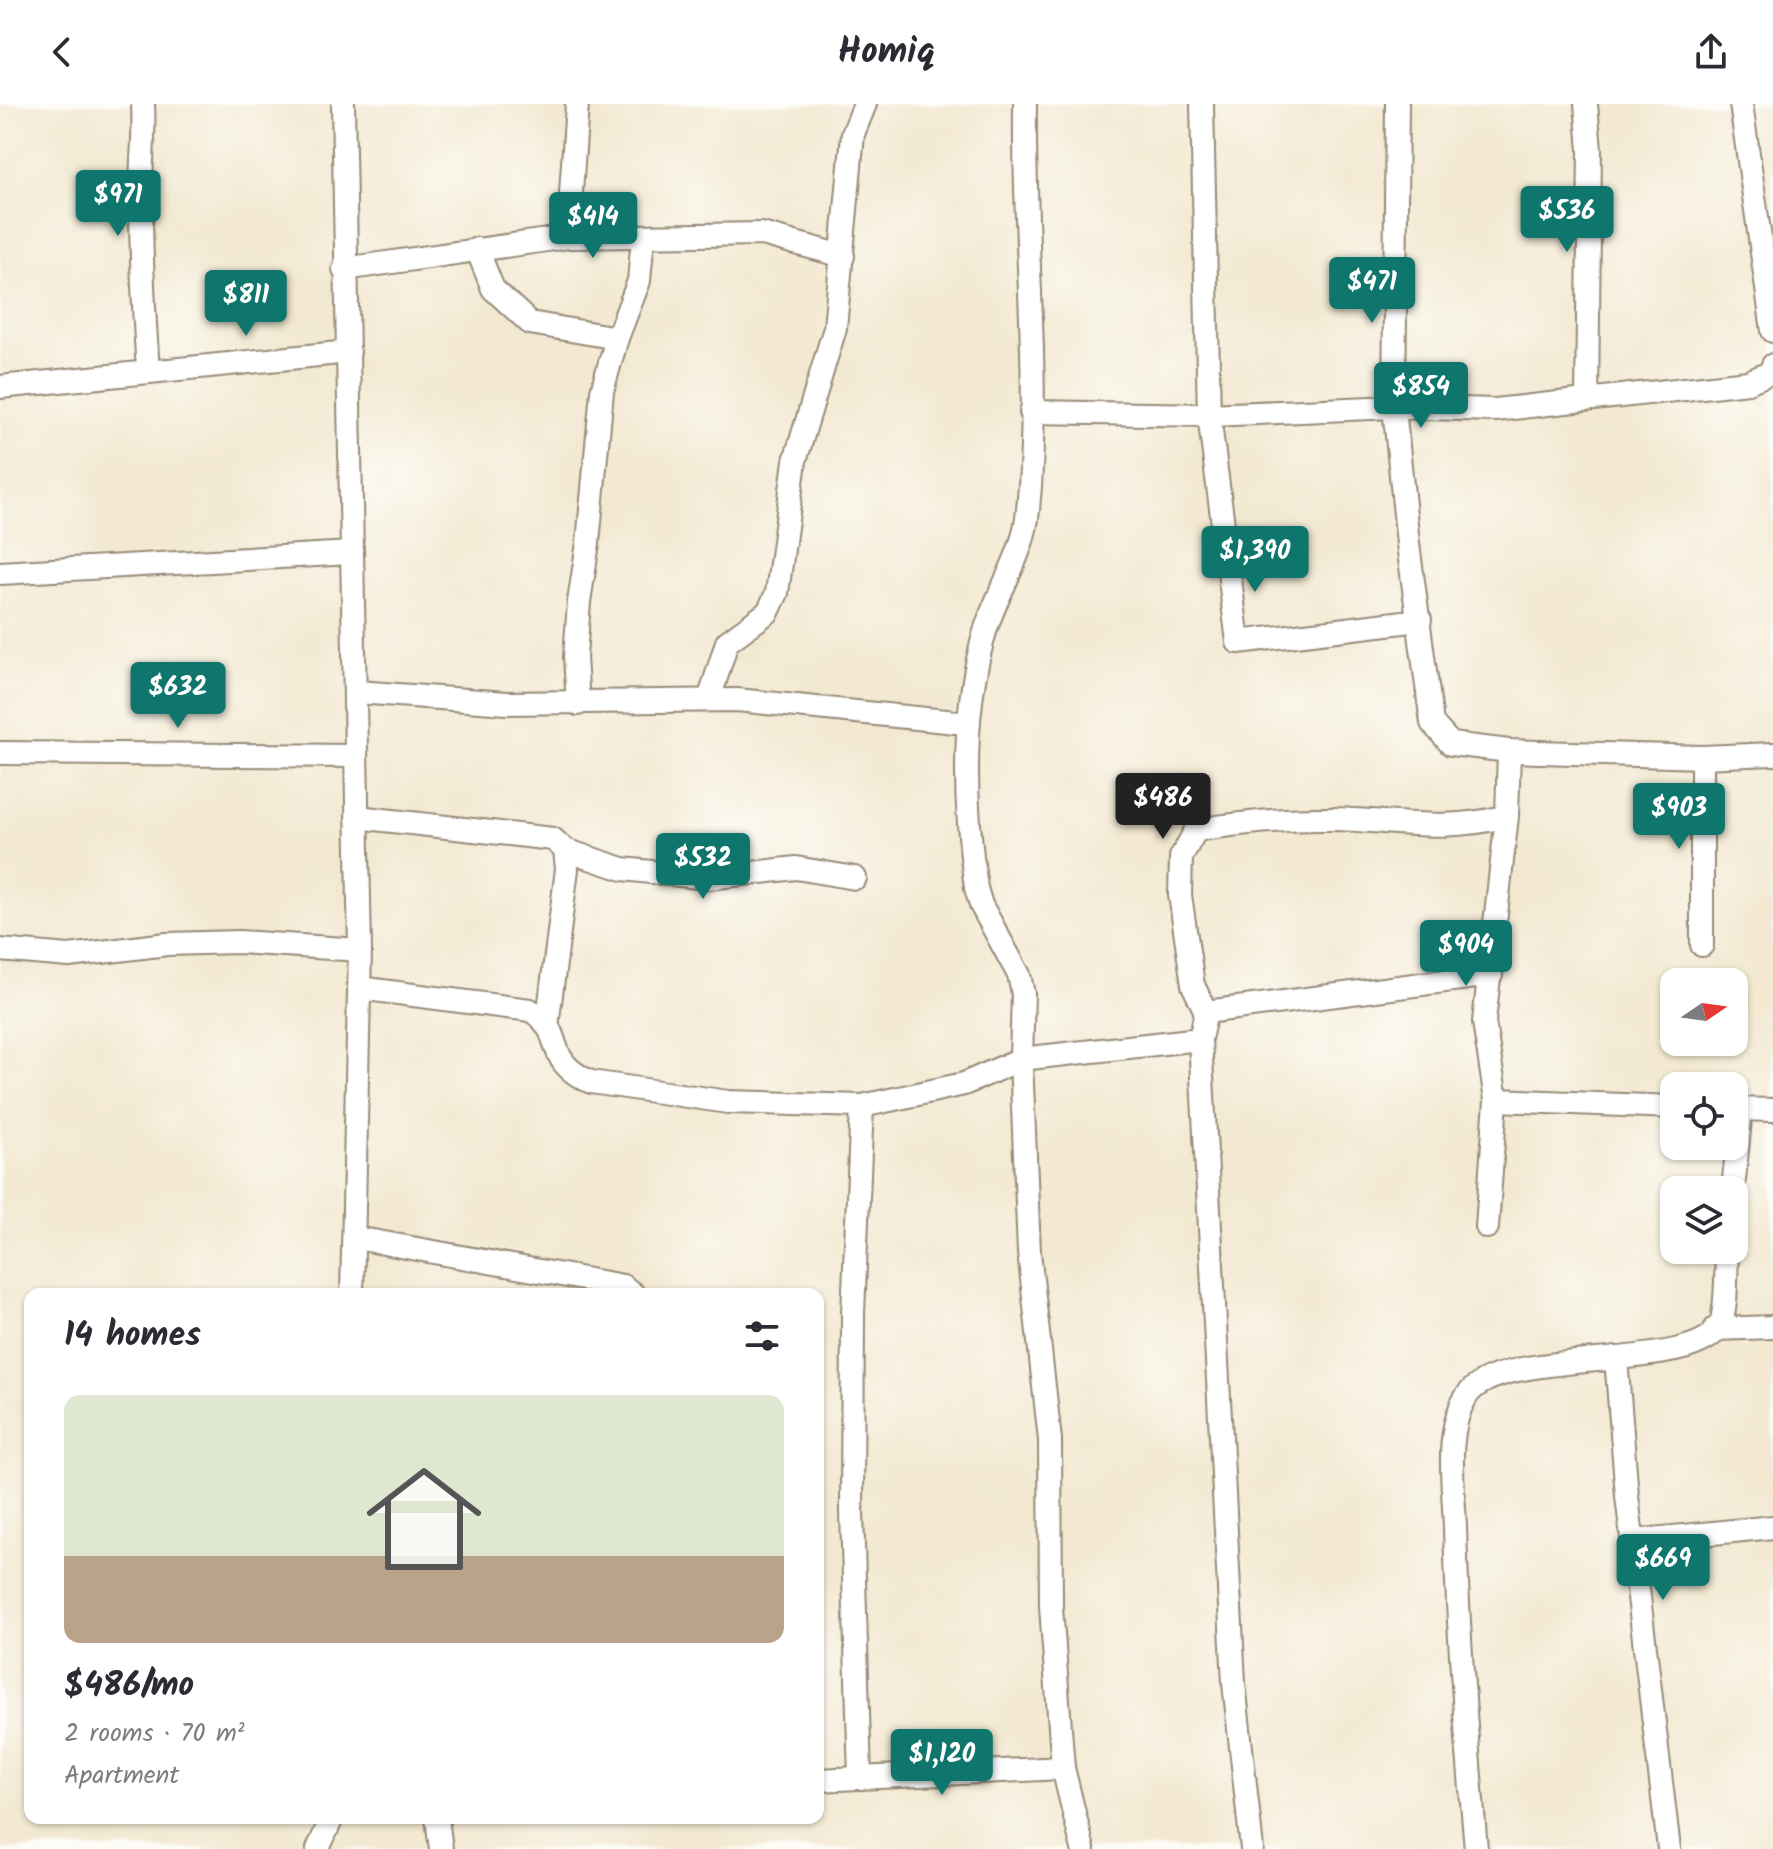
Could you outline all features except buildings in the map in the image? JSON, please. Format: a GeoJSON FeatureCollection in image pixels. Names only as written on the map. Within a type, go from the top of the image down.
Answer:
{"type":"FeatureCollection","features":[{"type":"Feature","properties":{"kind":"street"},"geometry":{"type":"LineString","coordinates":[[143,104],[145,143],[141,264],[148,370]]}},
{"type":"Feature","properties":{"kind":"street"},"geometry":{"type":"LineString","coordinates":[[343,104],[360,950],[356,1238],[352,1288]]}},
{"type":"Feature","properties":{"kind":"street"},"geometry":{"type":"LineString","coordinates":[[568,237],[577,104]]}},
{"type":"Feature","properties":{"kind":"street"},"geometry":{"type":"LineString","coordinates":[[709,700],[727,642],[768,612],[777,593],[795,461],[835,328],[853,134],[865,104]]}},
{"type":"Feature","properties":{"kind":"street"},"geometry":{"type":"LineString","coordinates":[[1025,104],[1031,412],[1026,532],[1020,554],[985,632],[966,723],[976,888],[981,905],[1019,975],[1024,1014],[1021,1059],[1029,1252],[1050,1440],[1051,1607],[1063,1768],[1083,1849]]}},
{"type":"Feature","properties":{"kind":"street"},"geometry":{"type":"LineString","coordinates":[[1202,104],[1209,415],[1238,642],[1420,620]]}},
{"type":"Feature","properties":{"kind":"street"},"geometry":{"type":"LineString","coordinates":[[1397,104],[1394,407],[1428,710],[1440,735],[1451,744],[1509,751],[1702,757],[1773,754]]}},
{"type":"Feature","properties":{"kind":"street"},"geometry":{"type":"LineString","coordinates":[[1586,104],[1590,150],[1587,399]]}},
{"type":"Feature","properties":{"kind":"street"},"geometry":{"type":"LineString","coordinates":[[1741,104],[1773,331]]}},
{"type":"Feature","properties":{"kind":"street"},"geometry":{"type":"LineString","coordinates":[[344,269],[568,237],[762,234],[843,256]]}},
{"type":"Feature","properties":{"kind":"street"},"geometry":{"type":"LineString","coordinates":[[578,704],[575,657],[579,602],[588,543],[602,391],[617,338],[639,281],[643,237]]}},
{"type":"Feature","properties":{"kind":"street"},"geometry":{"type":"LineString","coordinates":[[477,249],[493,289],[530,323],[617,338]]}},
{"type":"Feature","properties":{"kind":"street"},"geometry":{"type":"LineString","coordinates":[[0,387],[349,352]]}},
{"type":"Feature","properties":{"kind":"street"},"geometry":{"type":"LineString","coordinates":[[1031,412],[1209,415],[1394,407],[1495,410],[1748,382],[1770,373],[1773,365]]}},
{"type":"Feature","properties":{"kind":"street"},"geometry":{"type":"LineString","coordinates":[[0,573],[351,553]]}},
{"type":"Feature","properties":{"kind":"street"},"geometry":{"type":"LineString","coordinates":[[357,692],[507,703],[709,700],[966,723]]}},
{"type":"Feature","properties":{"kind":"street"},"geometry":{"type":"LineString","coordinates":[[1487,1227],[1496,1100],[1484,1022],[1507,816],[1509,751]]}},
{"type":"Feature","properties":{"kind":"street"},"geometry":{"type":"LineString","coordinates":[[0,753],[356,756]]}},
{"type":"Feature","properties":{"kind":"street"},"geometry":{"type":"LineString","coordinates":[[1702,757],[1702,945]]}},
{"type":"Feature","properties":{"kind":"street"},"geometry":{"type":"LineString","coordinates":[[1252,1849],[1234,1683],[1200,1039],[1206,1012],[1193,985],[1180,895],[1181,857],[1196,830],[1281,819],[1441,827],[1473,826],[1507,816]]}},
{"type":"Feature","properties":{"kind":"street"},"geometry":{"type":"LineString","coordinates":[[357,817],[553,839],[565,850],[623,869],[708,878],[796,868],[855,878]]}},
{"type":"Feature","properties":{"kind":"street"},"geometry":{"type":"LineString","coordinates":[[565,850],[567,869],[547,1026],[560,1063],[591,1082],[728,1102],[862,1106],[964,1084],[1021,1059],[1200,1039]]}},
{"type":"Feature","properties":{"kind":"street"},"geometry":{"type":"LineString","coordinates":[[0,950],[69,956],[167,944],[239,942],[360,950]]}},
{"type":"Feature","properties":{"kind":"street"},"geometry":{"type":"LineString","coordinates":[[1206,1012],[1491,975]]}},
{"type":"Feature","properties":{"kind":"street"},"geometry":{"type":"LineString","coordinates":[[359,988],[530,1010],[547,1026]]}},
{"type":"Feature","properties":{"kind":"street"},"geometry":{"type":"LineString","coordinates":[[1496,1100],[1660,1106]]}},
{"type":"Feature","properties":{"kind":"street"},"geometry":{"type":"LineString","coordinates":[[860,1778],[852,1466],[853,1313],[862,1106]]}},
{"type":"Feature","properties":{"kind":"street"},"geometry":{"type":"LineString","coordinates":[[1748,1109],[1773,1110]]}},
{"type":"Feature","properties":{"kind":"street"},"geometry":{"type":"LineString","coordinates":[[356,1238],[626,1288]]}},
{"type":"Feature","properties":{"kind":"street"},"geometry":{"type":"LineString","coordinates":[[1476,1849],[1457,1594],[1453,1453],[1457,1415],[1468,1393],[1485,1379],[1510,1371],[1616,1358],[1693,1344],[1721,1323],[1726,1264]]}},
{"type":"Feature","properties":{"kind":"street"},"geometry":{"type":"LineString","coordinates":[[1715,1329],[1773,1327]]}},
{"type":"Feature","properties":{"kind":"street"},"geometry":{"type":"LineString","coordinates":[[1616,1358],[1633,1541],[1669,1849]]}},
{"type":"Feature","properties":{"kind":"street"},"geometry":{"type":"LineString","coordinates":[[1633,1541],[1773,1527]]}},
{"type":"Feature","properties":{"kind":"street"},"geometry":{"type":"LineString","coordinates":[[824,1780],[1063,1768]]}},
{"type":"Feature","properties":{"kind":"street"},"geometry":{"type":"LineString","coordinates":[[318,1849],[329,1824]]}},
{"type":"Feature","properties":{"kind":"street"},"geometry":{"type":"LineString","coordinates":[[438,1824],[441,1849]]}}]}
